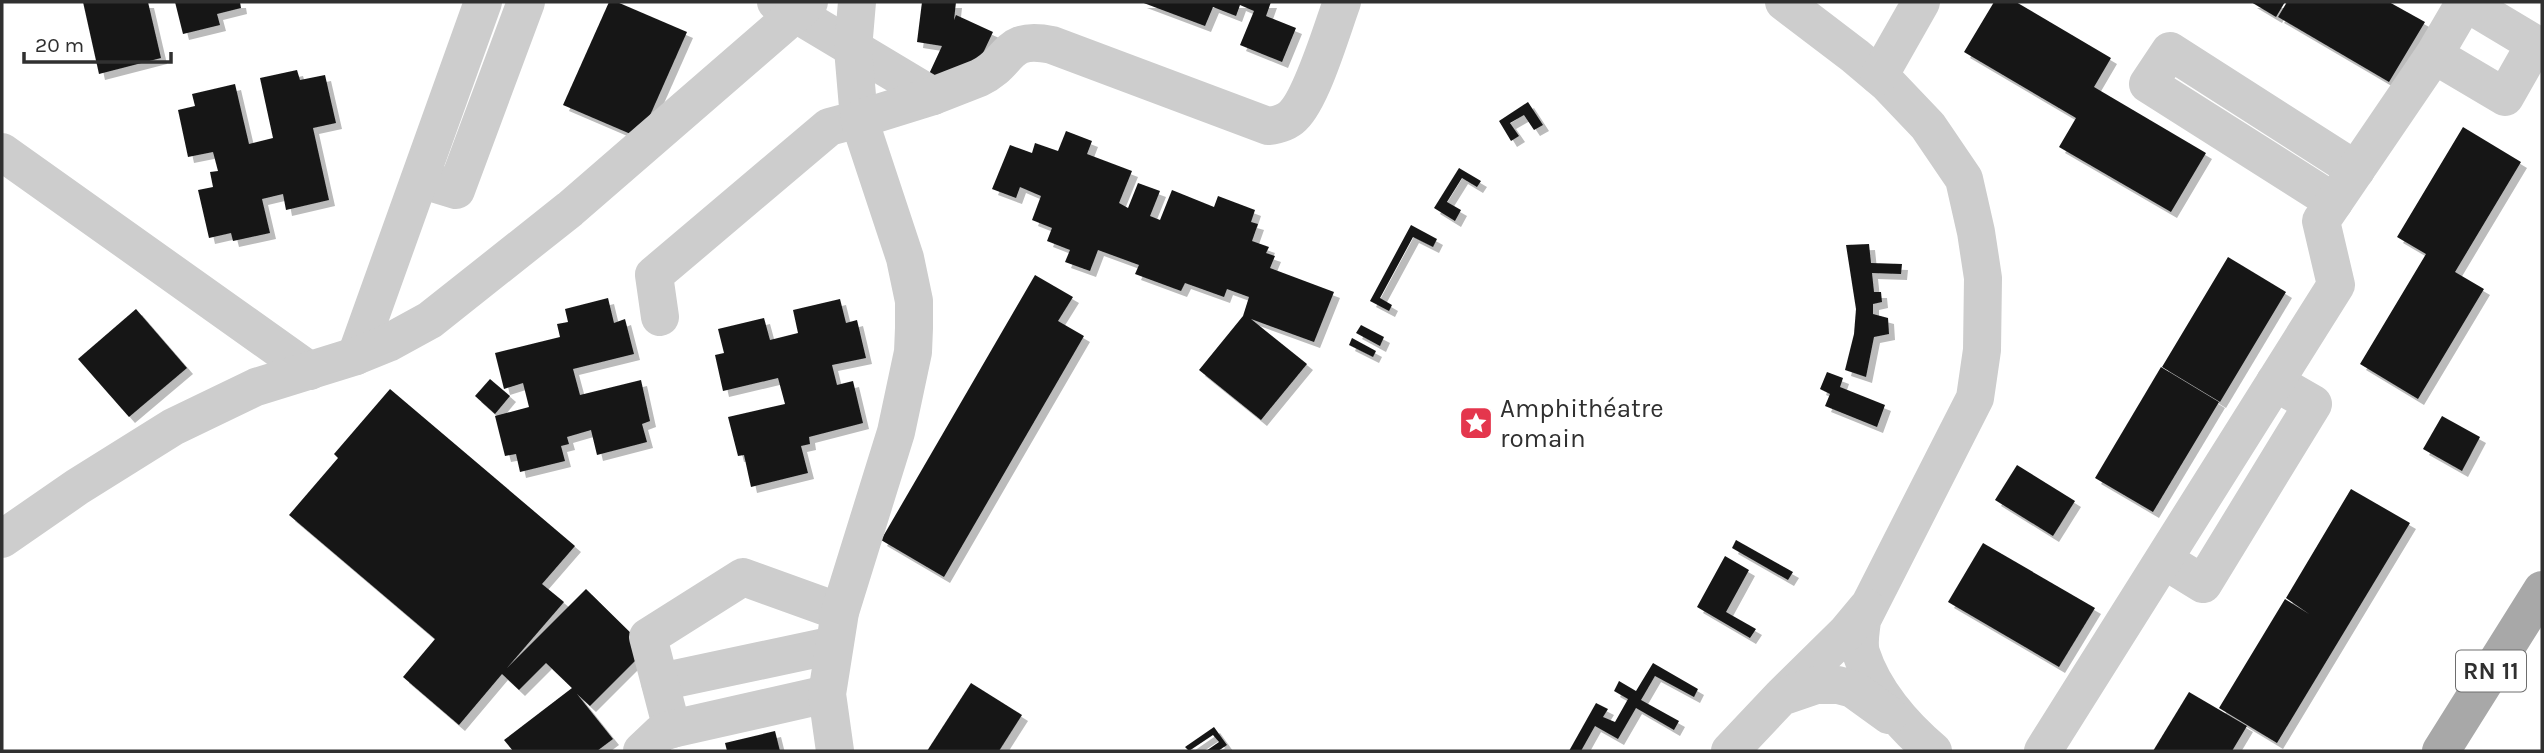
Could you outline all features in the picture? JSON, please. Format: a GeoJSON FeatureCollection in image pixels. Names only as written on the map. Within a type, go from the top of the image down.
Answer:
{"type":"FeatureCollection","features":[{"type":"Feature","properties":{"kind":"main road","name":"RN 11"},"geometry":{"type":"LineString","coordinates":[[2441,751],[2532,629],[2542,590]]}},
{"type":"Feature","properties":{"kind":"street"},"geometry":{"type":"LineString","coordinates":[[356,356],[483,2]]}},
{"type":"Feature","properties":{"kind":"street"},"geometry":{"type":"LineString","coordinates":[[420,179],[456,190],[526,2]]}},
{"type":"Feature","properties":{"kind":"street"},"geometry":{"type":"LineString","coordinates":[[835,751],[827,694],[837,629],[895,432],[913,352],[914,328],[914,302],[905,258],[859,119],[853,49],[857,2]]}},
{"type":"Feature","properties":{"kind":"street"},"geometry":{"type":"LineString","coordinates":[[660,317],[654,275],[829,127],[933,96],[986,75],[1016,46],[1033,42],[1052,45],[1268,126],[1276,125],[1292,117],[1303,103],[1342,2]]}},
{"type":"Feature","properties":{"kind":"street"},"geometry":{"type":"LineString","coordinates":[[1784,2],[1878,76],[1928,126],[1964,179],[1976,232],[1983,278],[1984,316],[1975,398],[1862,620],[1860,636],[1861,651],[1879,691],[1923,743]]}},
{"type":"Feature","properties":{"kind":"street"},"geometry":{"type":"LineString","coordinates":[[1878,76],[1921,2]]}},
{"type":"Feature","properties":{"kind":"street"},"geometry":{"type":"LineString","coordinates":[[2,539],[76,487],[173,427],[256,387],[356,356],[388,343],[430,320],[570,209],[793,6],[853,49],[933,96]]}},
{"type":"Feature","properties":{"kind":"street"},"geometry":{"type":"LineString","coordinates":[[2334,202],[2148,84],[2170,51],[2356,170]]}},
{"type":"Feature","properties":{"kind":"street"},"geometry":{"type":"LineString","coordinates":[[2043,751],[2336,285],[2321,221],[2434,55]]}},
{"type":"Feature","properties":{"kind":"street"},"geometry":{"type":"LineString","coordinates":[[2,152],[310,371]]}},
{"type":"Feature","properties":{"kind":"street"},"geometry":{"type":"LineString","coordinates":[[827,694],[657,740],[660,682],[648,637],[743,578],[837,629]]}},
{"type":"Feature","properties":{"kind":"street"},"geometry":{"type":"LineString","coordinates":[[1730,751],[1847,632],[1870,604]]}},
{"type":"Feature","properties":{"kind":"street"},"geometry":{"type":"LineString","coordinates":[[660,682],[837,629]]}},
{"type":"Feature","properties":{"kind":"street"},"geometry":{"type":"LineString","coordinates":[[1781,697],[1816,685],[1838,685],[1868,699],[1923,743]]}},
{"type":"Feature","properties":{"kind":"building"},"geometry":{"type":"Polygon","coordinates":[[[83,2],[148,2],[161,58],[99,74],[83,2]]]}},
{"type":"Feature","properties":{"kind":"building"},"geometry":{"type":"Polygon","coordinates":[[[175,2],[240,2],[241,8],[217,14],[220,25],[183,34],[175,2]]]}},
{"type":"Feature","properties":{"kind":"building"},"geometry":{"type":"Polygon","coordinates":[[[609,2],[617,2],[687,32],[640,138],[563,105],[609,2]]]}},
{"type":"Feature","properties":{"kind":"building"},"geometry":{"type":"Polygon","coordinates":[[[922,2],[956,2],[954,20],[956,15],[993,32],[965,91],[929,74],[942,46],[917,42],[922,2]]]}},
{"type":"Feature","properties":{"kind":"building"},"geometry":{"type":"Polygon","coordinates":[[[1141,2],[1271,2],[1266,16],[1296,28],[1282,62],[1240,45],[1254,11],[1240,5],[1236,16],[1213,7],[1205,26],[1141,2]]]}},
{"type":"Feature","properties":{"kind":"building"},"geometry":{"type":"Polygon","coordinates":[[[1994,2],[2016,2],[2111,58],[2094,87],[2206,153],[2171,212],[2059,147],[2076,118],[1964,52],[1994,2]]]}},
{"type":"Feature","properties":{"kind":"building"},"geometry":{"type":"Polygon","coordinates":[[[2251,2],[2285,2],[2276,17],[2251,2]]]}},
{"type":"Feature","properties":{"kind":"building"},"geometry":{"type":"Polygon","coordinates":[[[2287,2],[2389,2],[2425,22],[2389,82],[2278,17],[2287,2]]]}},
{"type":"Feature","properties":{"kind":"building"},"geometry":{"type":"Polygon","coordinates":[[[297,70],[300,80],[325,75],[336,123],[313,128],[329,200],[286,210],[283,194],[262,199],[270,233],[233,241],[231,233],[209,238],[198,190],[213,187],[210,172],[218,171],[213,152],[188,157],[178,110],[195,106],[192,94],[235,84],[249,144],[273,138],[260,78],[297,70]]]}},
{"type":"Feature","properties":{"kind":"building"},"geometry":{"type":"Polygon","coordinates":[[[1528,102],[1543,125],[1534,130],[1524,115],[1510,123],[1519,136],[1511,141],[1499,121],[1528,102]]]}},
{"type":"Feature","properties":{"kind":"building"},"geometry":{"type":"Polygon","coordinates":[[[2463,127],[2521,162],[2455,272],[2484,289],[2418,399],[2360,364],[2426,254],[2397,237],[2463,127]]]}},
{"type":"Feature","properties":{"kind":"building"},"geometry":{"type":"Polygon","coordinates":[[[1066,131],[1092,141],[1087,154],[1132,171],[1119,203],[1128,208],[1138,183],[1160,191],[1150,216],[1160,220],[1172,190],[1214,207],[1218,196],[1255,210],[1251,222],[1258,224],[1252,241],[1269,247],[1266,253],[1275,256],[1270,268],[1334,292],[1314,342],[1251,319],[1307,364],[1261,420],[1199,370],[1243,316],[1249,297],[1227,289],[1224,297],[1185,283],[1181,291],[1135,274],[1139,265],[1098,250],[1090,271],[1065,262],[1070,250],[1047,241],[1052,228],[1032,220],[1041,196],[1020,187],[1016,198],[992,189],[1010,145],[1032,153],[1035,143],[1058,151],[1066,131]]]}},
{"type":"Feature","properties":{"kind":"building"},"geometry":{"type":"Polygon","coordinates":[[[1459,168],[1481,181],[1477,187],[1462,178],[1447,202],[1461,210],[1455,221],[1434,208],[1459,168]]]}},
{"type":"Feature","properties":{"kind":"building"},"geometry":{"type":"Polygon","coordinates":[[[1411,225],[1437,239],[1433,247],[1413,237],[1380,298],[1392,305],[1389,311],[1370,301],[1411,225]]]}},
{"type":"Feature","properties":{"kind":"building"},"geometry":{"type":"Polygon","coordinates":[[[1869,244],[1871,263],[1902,264],[1901,274],[1872,273],[1874,292],[1881,292],[1882,302],[1873,304],[1873,314],[1888,318],[1889,334],[1874,337],[1866,377],[1845,370],[1854,334],[1856,309],[1846,245],[1869,244]]]}},
{"type":"Feature","properties":{"kind":"building"},"geometry":{"type":"Polygon","coordinates":[[[2228,257],[2286,292],[2220,402],[2162,367],[2228,257]]]}},
{"type":"Feature","properties":{"kind":"building"},"geometry":{"type":"Polygon","coordinates":[[[1035,275],[1073,297],[1058,321],[1084,336],[944,577],[881,540],[1035,275]]]}},
{"type":"Feature","properties":{"kind":"building"},"geometry":{"type":"Polygon","coordinates":[[[608,298],[614,323],[625,319],[634,354],[573,369],[580,395],[641,380],[650,421],[642,424],[647,442],[597,455],[591,430],[567,437],[569,444],[561,446],[565,461],[520,472],[516,454],[505,456],[495,416],[529,407],[523,383],[504,389],[495,353],[560,337],[557,324],[568,322],[565,309],[608,298]]]}},
{"type":"Feature","properties":{"kind":"building"},"geometry":{"type":"Polygon","coordinates":[[[840,299],[846,323],[857,320],[866,358],[832,365],[837,385],[853,381],[863,423],[809,437],[810,444],[801,446],[808,473],[751,487],[744,455],[738,456],[728,417],[785,404],[778,378],[723,391],[715,355],[724,353],[718,329],[764,318],[770,340],[798,333],[793,310],[840,299]]]}},
{"type":"Feature","properties":{"kind":"building"},"geometry":{"type":"Polygon","coordinates":[[[136,309],[187,368],[129,417],[78,359],[136,309]]]}},
{"type":"Feature","properties":{"kind":"building"},"geometry":{"type":"Polygon","coordinates":[[[1361,325],[1384,337],[1380,346],[1356,333],[1361,325]]]}},
{"type":"Feature","properties":{"kind":"building"},"geometry":{"type":"Polygon","coordinates":[[[1352,338],[1376,351],[1373,357],[1349,345],[1352,338]]]}},
{"type":"Feature","properties":{"kind":"building"},"geometry":{"type":"Polygon","coordinates":[[[2161,367],[2219,402],[2153,512],[2095,478],[2161,367]]]}},
{"type":"Feature","properties":{"kind":"building"},"geometry":{"type":"Polygon","coordinates":[[[1827,372],[1843,378],[1840,387],[1885,405],[1877,427],[1825,406],[1830,394],[1820,389],[1827,372]]]}},
{"type":"Feature","properties":{"kind":"building"},"geometry":{"type":"Polygon","coordinates":[[[490,379],[510,396],[495,414],[475,396],[490,379]]]}},
{"type":"Feature","properties":{"kind":"building"},"geometry":{"type":"Polygon","coordinates":[[[390,389],[575,546],[542,584],[564,602],[507,668],[586,589],[647,649],[590,706],[577,694],[613,739],[597,751],[513,751],[504,740],[572,688],[546,663],[519,690],[502,674],[459,725],[403,677],[435,639],[289,515],[338,458],[334,454],[390,389]]]}},
{"type":"Feature","properties":{"kind":"building"},"geometry":{"type":"Polygon","coordinates":[[[2442,416],[2480,437],[2462,471],[2423,449],[2442,416]]]}},
{"type":"Feature","properties":{"kind":"building"},"geometry":{"type":"Polygon","coordinates":[[[2017,465],[2075,501],[2053,536],[1995,500],[2017,465]]]}},
{"type":"Feature","properties":{"kind":"building"},"geometry":{"type":"Polygon","coordinates":[[[2351,489],[2410,523],[2277,743],[2219,708],[2285,599],[2309,614],[2286,598],[2351,489]]]}},
{"type":"Feature","properties":{"kind":"building"},"geometry":{"type":"Polygon","coordinates":[[[1736,540],[1793,572],[1788,580],[1732,548],[1736,540]]]}},
{"type":"Feature","properties":{"kind":"building"},"geometry":{"type":"Polygon","coordinates":[[[1983,543],[2095,608],[2059,667],[1948,602],[1983,543]]]}},
{"type":"Feature","properties":{"kind":"building"},"geometry":{"type":"Polygon","coordinates":[[[1725,556],[1749,570],[1726,612],[1756,629],[1750,638],[1697,607],[1725,556]]]}},
{"type":"Feature","properties":{"kind":"building"},"geometry":{"type":"Polygon","coordinates":[[[1653,663],[1698,689],[1694,697],[1655,676],[1641,700],[1679,721],[1674,730],[1636,708],[1618,739],[1595,726],[1581,751],[1569,751],[1596,703],[1608,709],[1603,717],[1615,722],[1628,699],[1614,691],[1619,681],[1636,691],[1653,663]]]}},
{"type":"Feature","properties":{"kind":"building"},"geometry":{"type":"Polygon","coordinates":[[[971,683],[1022,715],[999,751],[927,751],[971,683]]]}},
{"type":"Feature","properties":{"kind":"building"},"geometry":{"type":"Polygon","coordinates":[[[2189,692],[2247,726],[2232,751],[2153,751],[2189,692]]]}},
{"type":"Feature","properties":{"kind":"building"},"geometry":{"type":"Polygon","coordinates":[[[1214,727],[1227,745],[1218,751],[1206,751],[1219,742],[1213,735],[1189,751],[1185,747],[1214,727]]]}},
{"type":"Feature","properties":{"kind":"building"},"geometry":{"type":"Polygon","coordinates":[[[775,731],[780,751],[727,751],[725,743],[775,731]]]}},
{"type":"Feature","properties":{"kind":"place","name":"Amphithéatre romain"},"geometry":{"type":"Point","coordinates":[1476,423]}}]}
